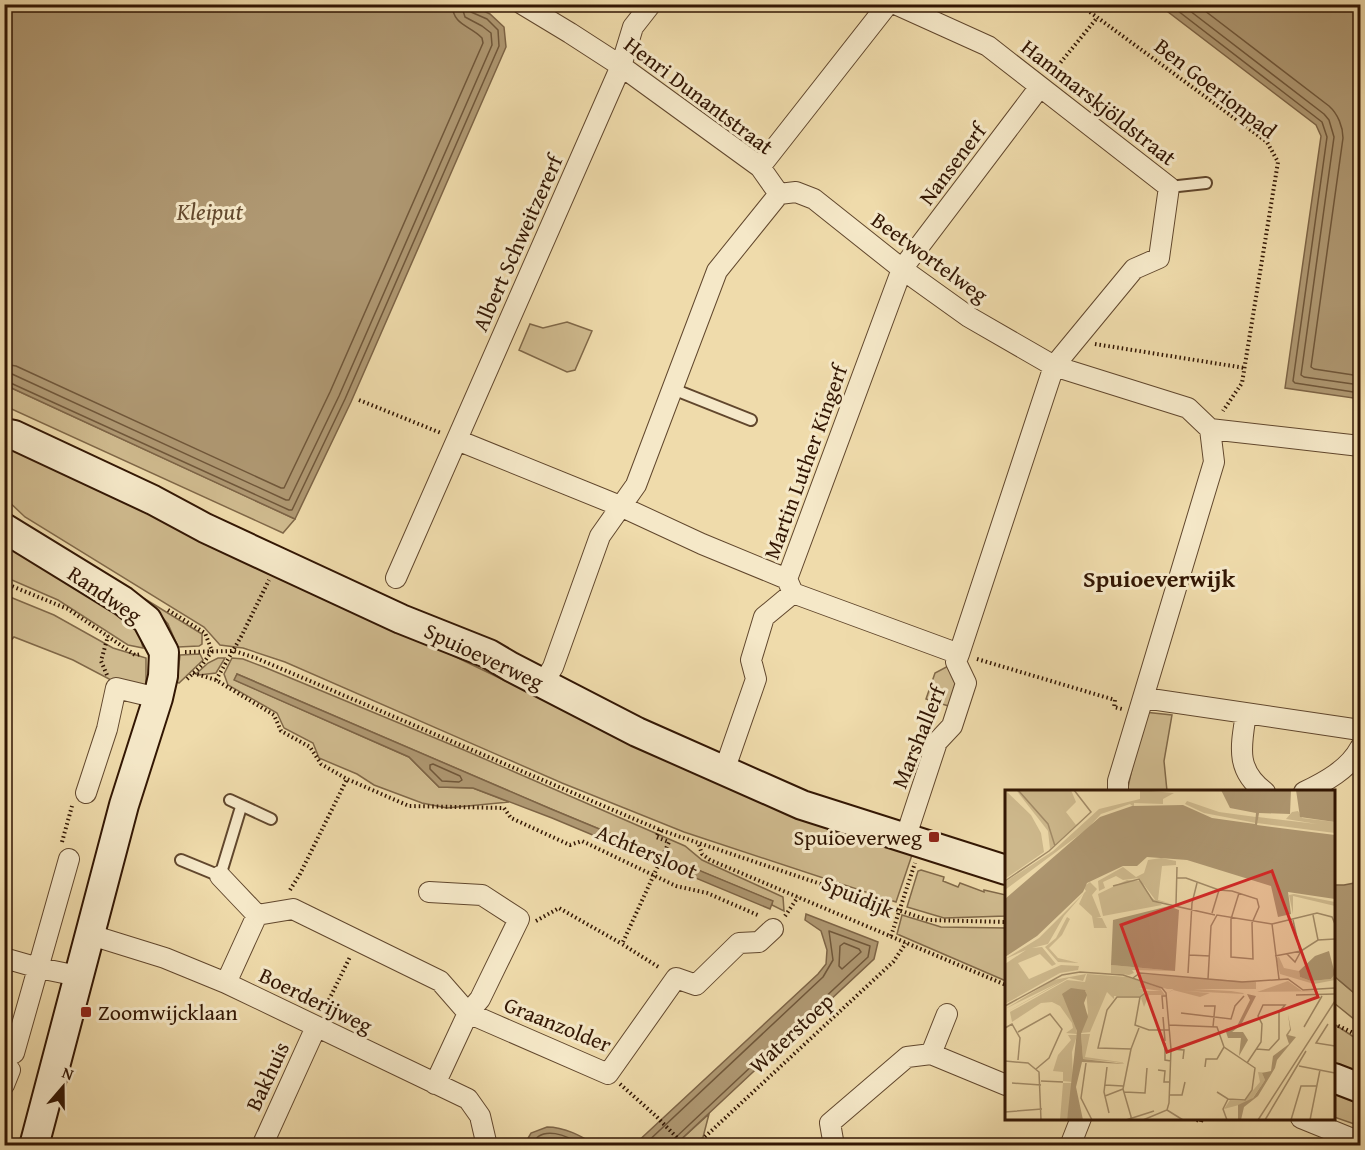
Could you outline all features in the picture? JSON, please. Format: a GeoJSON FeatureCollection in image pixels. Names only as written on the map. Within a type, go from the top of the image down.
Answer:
{"type":"FeatureCollection","features":[{"type":"Feature","properties":{"kind":"street","name":"Henri Dunantstraat"},"geometry":{"type":"LineString","coordinates":[[522,4],[621,66],[760,167],[779,194]]}},
{"type":"Feature","properties":{"kind":"street","name":"Albert Schweitzererf"},"geometry":{"type":"LineString","coordinates":[[396,578],[621,66],[633,27],[651,4]]}},
{"type":"Feature","properties":{"kind":"street"},"geometry":{"type":"LineString","coordinates":[[760,167],[888,4]]}},
{"type":"Feature","properties":{"kind":"street","name":"Hammarskjöldstraat"},"geometry":{"type":"LineString","coordinates":[[895,4],[988,46],[1039,88],[1169,186],[1159,258],[1134,269],[1054,366]]}},
{"type":"Feature","properties":{"kind":"street","name":"Nansenerf"},"geometry":{"type":"LineString","coordinates":[[902,269],[1039,88]]}},
{"type":"Feature","properties":{"kind":"street","name":"Beetwortelweg"},"geometry":{"type":"LineString","coordinates":[[779,194],[796,192],[814,199],[902,269],[969,316],[1054,366],[1188,408],[1210,429]]}},
{"type":"Feature","properties":{"kind":"street"},"geometry":{"type":"LineString","coordinates":[[543,683],[553,667],[600,536],[636,485],[717,271],[779,194]]}},
{"type":"Feature","properties":{"kind":"street","name":"Martin Luther Kingerf"},"geometry":{"type":"LineString","coordinates":[[902,269],[790,586],[959,654]]}},
{"type":"Feature","properties":{"kind":"street"},"geometry":{"type":"LineString","coordinates":[[959,654],[1054,366]]}},
{"type":"Feature","properties":{"kind":"street"},"geometry":{"type":"LineString","coordinates":[[1119,790],[1118,781],[1214,462],[1210,429],[1360,446]]}},
{"type":"Feature","properties":{"kind":"street","name":"Spuioeverweg"},"geometry":{"type":"LineString","coordinates":[[4,433],[14,435],[153,500],[205,528],[401,619],[489,654],[637,732],[724,771],[802,805],[1005,870]]}},
{"type":"Feature","properties":{"kind":"street"},"geometry":{"type":"LineString","coordinates":[[457,440],[620,506],[790,586],[764,617],[751,660],[756,679],[724,771]]}},
{"type":"Feature","properties":{"kind":"street","name":"Randweg"},"geometry":{"type":"LineString","coordinates":[[4,528],[123,601],[147,620],[164,652]]}},
{"type":"Feature","properties":{"kind":"street"},"geometry":{"type":"LineString","coordinates":[[39,1144],[78,976],[91,935],[127,795],[158,698],[163,676],[164,652]]}},
{"type":"Feature","properties":{"kind":"street","name":"Marshallerf"},"geometry":{"type":"LineString","coordinates":[[905,839],[937,742],[952,726],[966,683],[956,662],[959,654]]}},
{"type":"Feature","properties":{"kind":"street"},"geometry":{"type":"LineString","coordinates":[[86,793],[107,729],[116,688],[158,698]]}},
{"type":"Feature","properties":{"kind":"street"},"geometry":{"type":"LineString","coordinates":[[1142,706],[1246,714],[1360,729]]}},
{"type":"Feature","properties":{"kind":"street"},"geometry":{"type":"LineString","coordinates":[[1246,714],[1240,753],[1248,776],[1263,790]]}},
{"type":"Feature","properties":{"kind":"street"},"geometry":{"type":"LineString","coordinates":[[1308,790],[1327,781],[1356,756],[1360,748]]}},
{"type":"Feature","properties":{"kind":"street"},"geometry":{"type":"LineString","coordinates":[[10,1069],[69,859]]}},
{"type":"Feature","properties":{"kind":"street"},"geometry":{"type":"LineString","coordinates":[[220,876],[266,913],[226,983]]}},
{"type":"Feature","properties":{"kind":"street"},"geometry":{"type":"LineString","coordinates":[[429,892],[482,895],[519,919]]}},
{"type":"Feature","properties":{"kind":"street","name":"Graanzolder"},"geometry":{"type":"LineString","coordinates":[[266,913],[292,909],[358,940],[440,981],[468,1013],[608,1074],[676,978]]}},
{"type":"Feature","properties":{"kind":"street","name":"Graanzolder"},"geometry":{"type":"LineString","coordinates":[[435,1084],[468,1013],[480,999],[519,919]]}},
{"type":"Feature","properties":{"kind":"street"},"geometry":{"type":"LineString","coordinates":[[676,978],[696,985],[739,943],[759,942],[769,924]]}},
{"type":"Feature","properties":{"kind":"street","name":"Boerderijweg"},"geometry":{"type":"LineString","coordinates":[[91,935],[165,958],[226,983],[468,1099],[480,1116],[487,1146]]}},
{"type":"Feature","properties":{"kind":"street"},"geometry":{"type":"LineString","coordinates":[[4,958],[78,976]]}},
{"type":"Feature","properties":{"kind":"street"},"geometry":{"type":"LineString","coordinates":[[931,1054],[947,1014]]}},
{"type":"Feature","properties":{"kind":"street","name":"Bakhuis"},"geometry":{"type":"LineString","coordinates":[[262,1146],[316,1027]]}},
{"type":"Feature","properties":{"kind":"street"},"geometry":{"type":"LineString","coordinates":[[834,1146],[830,1123],[907,1057],[931,1054],[1005,1085]]}},
{"type":"Feature","properties":{"kind":"street"},"geometry":{"type":"LineString","coordinates":[[1335,1078],[1360,1088]]}},
{"type":"Feature","properties":{"kind":"street"},"geometry":{"type":"LineString","coordinates":[[1070,1146],[1081,1120]]}},
{"type":"Feature","properties":{"kind":"street"},"geometry":{"type":"LineString","coordinates":[[1304,1120],[1360,1142]]}},
{"type":"Feature","properties":{"kind":"lane"},"geometry":{"type":"LineString","coordinates":[[1169,186],[1206,183]]}},
{"type":"Feature","properties":{"kind":"lane"},"geometry":{"type":"LineString","coordinates":[[673,389],[751,420]]}},
{"type":"Feature","properties":{"kind":"lane"},"geometry":{"type":"LineString","coordinates":[[230,800],[271,819]]}},
{"type":"Feature","properties":{"kind":"lane"},"geometry":{"type":"LineString","coordinates":[[181,860],[220,876],[241,807]]}},
{"type":"Feature","properties":{"kind":"path","name":"Ben Goerionpad"},"geometry":{"type":"LineString","coordinates":[[1080,4],[1267,142],[1278,162],[1242,382],[1210,429]]}},
{"type":"Feature","properties":{"kind":"path"},"geometry":{"type":"LineString","coordinates":[[1039,88],[1097,18]]}},
{"type":"Feature","properties":{"kind":"path"},"geometry":{"type":"LineString","coordinates":[[1076,341],[1245,368]]}},
{"type":"Feature","properties":{"kind":"path"},"geometry":{"type":"LineString","coordinates":[[359,400],[457,440]]}},
{"type":"Feature","properties":{"kind":"path","name":"Randweg"},"geometry":{"type":"LineString","coordinates":[[4,583],[68,609],[135,655],[164,652]]}},
{"type":"Feature","properties":{"kind":"path"},"geometry":{"type":"LineString","coordinates":[[216,680],[234,651],[261,596]]}},
{"type":"Feature","properties":{"kind":"path"},"geometry":{"type":"LineString","coordinates":[[108,636],[101,661],[116,688]]}},
{"type":"Feature","properties":{"kind":"path","name":"Achtersloot"},"geometry":{"type":"LineString","coordinates":[[164,652],[234,651],[698,844],[928,920],[1005,922]]}},
{"type":"Feature","properties":{"kind":"path"},"geometry":{"type":"LineString","coordinates":[[959,654],[1115,700],[1114,706],[1142,706]]}},
{"type":"Feature","properties":{"kind":"path","name":"Achtersloot"},"geometry":{"type":"LineString","coordinates":[[193,673],[216,680],[274,716],[281,731],[310,747],[321,764],[346,779],[409,806],[504,808],[511,818],[570,845],[582,841],[675,886],[707,893],[769,924]]}},
{"type":"Feature","properties":{"kind":"path"},"geometry":{"type":"LineString","coordinates":[[266,913],[300,874],[346,779]]}},
{"type":"Feature","properties":{"kind":"path"},"geometry":{"type":"LineString","coordinates":[[69,859],[62,845],[74,800],[86,793]]}},
{"type":"Feature","properties":{"kind":"path"},"geometry":{"type":"LineString","coordinates":[[622,944],[669,842],[656,837],[660,830]]}},
{"type":"Feature","properties":{"kind":"path","name":"Spuidijk"},"geometry":{"type":"LineString","coordinates":[[698,844],[702,854],[710,860],[1005,985]]}},
{"type":"Feature","properties":{"kind":"path"},"geometry":{"type":"LineString","coordinates":[[891,936],[911,876]]}},
{"type":"Feature","properties":{"kind":"path"},"geometry":{"type":"LineString","coordinates":[[519,919],[532,923],[559,908],[676,978]]}},
{"type":"Feature","properties":{"kind":"path"},"geometry":{"type":"LineString","coordinates":[[316,1027],[358,940]]}},
{"type":"Feature","properties":{"kind":"path","name":"Waterstoep"},"geometry":{"type":"LineString","coordinates":[[695,1146],[893,962],[906,942]]}},
{"type":"Feature","properties":{"kind":"path"},"geometry":{"type":"LineString","coordinates":[[1335,1024],[1360,1036]]}},
{"type":"Feature","properties":{"kind":"path"},"geometry":{"type":"LineString","coordinates":[[608,1074],[685,1145]]}},
{"type":"Feature","properties":{"kind":"shaded area"},"geometry":{"type":"Polygon","coordinates":[[[567,322],[592,331],[575,370],[567,372],[519,350],[530,324],[543,328],[567,322]]]}},
{"type":"Feature","properties":{"kind":"shaded area"},"geometry":{"type":"Polygon","coordinates":[[[5,385],[295,519],[283,533],[5,406],[5,385]]]}},
{"type":"Feature","properties":{"kind":"shaded area"},"geometry":{"type":"Polygon","coordinates":[[[5,447],[10,447],[371,616],[603,728],[913,852],[896,902],[684,832],[562,783],[285,662],[243,648],[220,645],[204,627],[25,517],[5,498],[5,447]]]}},
{"type":"Feature","properties":{"kind":"shaded area"},"geometry":{"type":"Polygon","coordinates":[[[4,508],[31,529],[202,634],[202,644],[178,647],[168,624],[157,611],[5,516],[4,508]]]}},
{"type":"Feature","properties":{"kind":"shaded area"},"geometry":{"type":"Polygon","coordinates":[[[4,536],[112,605],[139,632],[143,648],[128,645],[58,600],[5,577],[4,536]]]}},
{"type":"Feature","properties":{"kind":"shaded area"},"geometry":{"type":"Polygon","coordinates":[[[10,597],[54,615],[113,648],[146,658],[146,686],[111,680],[73,660],[14,637],[5,647],[5,603],[10,597]]]}},
{"type":"Feature","properties":{"kind":"shaded area"},"geometry":{"type":"Polygon","coordinates":[[[200,654],[203,660],[179,683],[177,682],[180,655],[200,654]]]}},
{"type":"Feature","properties":{"kind":"shaded area"},"geometry":{"type":"Polygon","coordinates":[[[218,658],[225,658],[216,673],[196,674],[208,663],[218,658]]]}},
{"type":"Feature","properties":{"kind":"shaded area"},"geometry":{"type":"Polygon","coordinates":[[[232,658],[243,659],[264,667],[464,750],[685,846],[702,860],[783,897],[784,911],[772,905],[772,901],[237,674],[235,680],[409,757],[439,787],[473,788],[509,802],[447,808],[422,803],[374,785],[357,774],[319,758],[313,743],[284,728],[277,713],[228,685],[224,674],[232,658]]]}},
{"type":"Feature","properties":{"kind":"shaded area"},"geometry":{"type":"Polygon","coordinates":[[[952,664],[962,681],[955,708],[926,699],[935,673],[952,664]]]}},
{"type":"Feature","properties":{"kind":"shaded area"},"geometry":{"type":"Polygon","coordinates":[[[1144,712],[1172,715],[1164,761],[1167,790],[1127,790],[1144,712]]]}},
{"type":"Feature","properties":{"kind":"shaded area"},"geometry":{"type":"Polygon","coordinates":[[[918,871],[944,877],[943,881],[958,887],[960,883],[984,892],[984,890],[1005,895],[1005,916],[944,918],[907,907],[918,871]]]}},
{"type":"Feature","properties":{"kind":"shaded area"},"geometry":{"type":"Polygon","coordinates":[[[902,915],[941,927],[1005,928],[1005,981],[897,934],[902,915]]]}},
{"type":"Feature","properties":{"kind":"shaded area"},"geometry":{"type":"Polygon","coordinates":[[[1335,977],[1360,998],[1360,1024],[1335,1004],[1335,977]]]}},
{"type":"Feature","properties":{"kind":"shaded area"},"geometry":{"type":"Polygon","coordinates":[[[1335,1025],[1360,1041],[1360,1078],[1335,1070],[1335,1025]]]}},
{"type":"Feature","properties":{"kind":"shaded area"},"geometry":{"type":"Polygon","coordinates":[[[1335,1088],[1360,1098],[1360,1126],[1335,1117],[1335,1088]]]}},
{"type":"Feature","properties":{"kind":"shaded area"},"geometry":{"type":"Polygon","coordinates":[[[709,1114],[701,1145],[675,1145],[709,1114]]]}},
{"type":"Feature","properties":{"kind":"water","name":"Kleiput"},"geometry":{"type":"Polygon","coordinates":[[[469,4],[490,14],[504,27],[506,47],[351,402],[295,519],[5,385],[5,5],[469,4]]]}},
{"type":"Feature","properties":{"kind":"water"},"geometry":{"type":"Polygon","coordinates":[[[1159,5],[1360,5],[1360,399],[1285,388],[1321,136],[1316,125],[1159,5]]]}},
{"type":"Feature","properties":{"kind":"water"},"geometry":{"type":"Polygon","coordinates":[[[237,674],[551,809],[773,901],[770,909],[552,818],[473,788],[439,787],[409,757],[234,680],[237,674]]]}},
{"type":"Feature","properties":{"kind":"water"},"geometry":{"type":"Polygon","coordinates":[[[1360,882],[1360,998],[1335,977],[1335,885],[1360,882]]]}},
{"type":"Feature","properties":{"kind":"water"},"geometry":{"type":"Polygon","coordinates":[[[806,914],[878,942],[874,959],[675,1145],[634,1145],[826,964],[827,950],[821,931],[805,920],[806,914]]]}},
{"type":"Feature","properties":{"kind":"water"},"geometry":{"type":"Polygon","coordinates":[[[547,1127],[566,1130],[596,1145],[524,1145],[531,1133],[547,1127]]]}},
{"type":"Feature","properties":{"kind":"place","name":"Spuioeverweg"},"geometry":{"type":"Point","coordinates":[934,837]}},
{"type":"Feature","properties":{"kind":"place","name":"Zoomwijcklaan"},"geometry":{"type":"Point","coordinates":[86,1012]}},
{"type":"Feature","properties":{"kind":"district","name":"Spuioeverwijk"},"geometry":{"type":"Point","coordinates":[1159,578]}}]}
